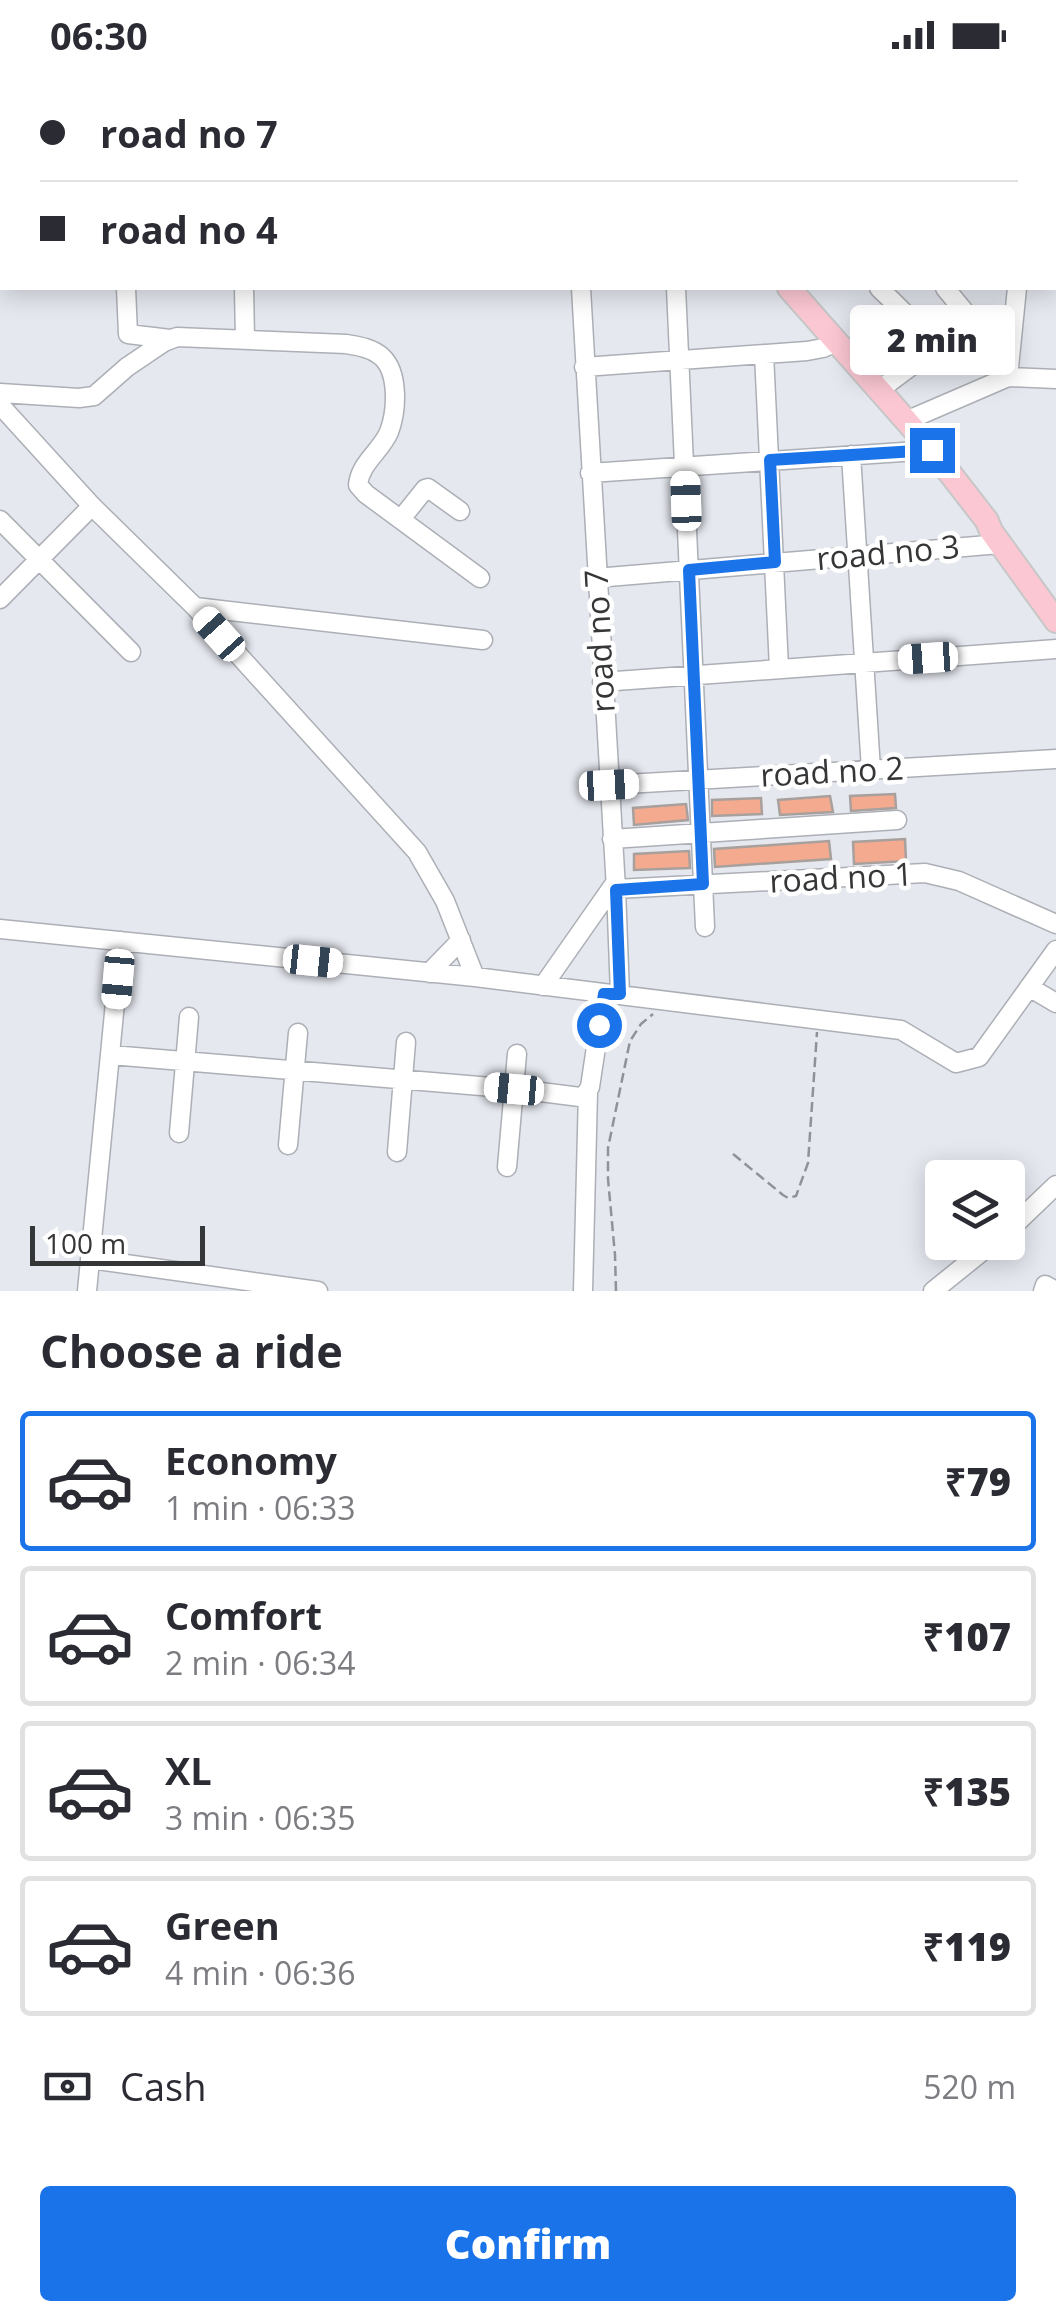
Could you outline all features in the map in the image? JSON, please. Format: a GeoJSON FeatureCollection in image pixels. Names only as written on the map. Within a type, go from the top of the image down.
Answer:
{"type":"FeatureCollection","features":[{"type":"Feature","properties":{"kind":"main road"},"geometry":{"type":"LineString","coordinates":[[791,290],[932,450],[1056,621]]}},
{"type":"Feature","properties":{"kind":"main road"},"geometry":{"type":"LineString","coordinates":[[987,521],[998,528],[1056,596]]}},
{"type":"Feature","properties":{"kind":"street"},"geometry":{"type":"LineString","coordinates":[[126,290],[128,334],[170,339],[346,344],[366,348],[382,358],[391,371],[394,390],[389,432],[363,468],[358,485],[480,578]]}},
{"type":"Feature","properties":{"kind":"street"},"geometry":{"type":"LineString","coordinates":[[244,290],[245,339]]}},
{"type":"Feature","properties":{"kind":"street","name":"road no 7"},"geometry":{"type":"LineString","coordinates":[[581,290],[616,886],[612,994],[588,1092],[583,1291]]}},
{"type":"Feature","properties":{"kind":"street"},"geometry":{"type":"LineString","coordinates":[[676,290],[705,928]]}},
{"type":"Feature","properties":{"kind":"street"},"geometry":{"type":"LineString","coordinates":[[879,390],[925,356],[929,348],[928,341],[881,290]]}},
{"type":"Feature","properties":{"kind":"street"},"geometry":{"type":"LineString","coordinates":[[947,290],[969,316]]}},
{"type":"Feature","properties":{"kind":"street"},"geometry":{"type":"LineString","coordinates":[[1008,376],[1017,290]]}},
{"type":"Feature","properties":{"kind":"street"},"geometry":{"type":"LineString","coordinates":[[0,393],[94,396],[127,367],[170,339]]}},
{"type":"Feature","properties":{"kind":"street"},"geometry":{"type":"LineString","coordinates":[[584,367],[764,354],[823,348],[836,342]]}},
{"type":"Feature","properties":{"kind":"street"},"geometry":{"type":"LineString","coordinates":[[764,354],[780,668]]}},
{"type":"Feature","properties":{"kind":"street"},"geometry":{"type":"LineString","coordinates":[[906,421],[1008,376],[1056,379]]}},
{"type":"Feature","properties":{"kind":"street"},"geometry":{"type":"LineString","coordinates":[[0,405],[92,506],[195,607],[417,852],[436,882],[475,977]]}},
{"type":"Feature","properties":{"kind":"street"},"geometry":{"type":"LineString","coordinates":[[590,473],[932,450]]}},
{"type":"Feature","properties":{"kind":"street"},"geometry":{"type":"LineString","coordinates":[[851,455],[871,770]]}},
{"type":"Feature","properties":{"kind":"street"},"geometry":{"type":"LineString","coordinates":[[400,520],[428,488],[460,511]]}},
{"type":"Feature","properties":{"kind":"street"},"geometry":{"type":"LineString","coordinates":[[0,599],[92,506]]}},
{"type":"Feature","properties":{"kind":"street"},"geometry":{"type":"LineString","coordinates":[[0,520],[131,652]]}},
{"type":"Feature","properties":{"kind":"street","name":"road no 3"},"geometry":{"type":"LineString","coordinates":[[596,578],[1000,544]]}},
{"type":"Feature","properties":{"kind":"street"},"geometry":{"type":"LineString","coordinates":[[195,607],[483,640]]}},
{"type":"Feature","properties":{"kind":"street"},"geometry":{"type":"LineString","coordinates":[[602,682],[1056,649]]}},
{"type":"Feature","properties":{"kind":"street","name":"road no 2"},"geometry":{"type":"LineString","coordinates":[[609,785],[1056,759]]}},
{"type":"Feature","properties":{"kind":"street"},"geometry":{"type":"LineString","coordinates":[[612,839],[897,820]]}},
{"type":"Feature","properties":{"kind":"street","name":"road no 1"},"geometry":{"type":"LineString","coordinates":[[616,886],[925,873],[958,881],[1056,924]]}},
{"type":"Feature","properties":{"kind":"street"},"geometry":{"type":"LineString","coordinates":[[543,986],[616,886]]}},
{"type":"Feature","properties":{"kind":"street"},"geometry":{"type":"LineString","coordinates":[[0,929],[475,977],[901,1030],[956,1063],[979,1057],[1056,950]]}},
{"type":"Feature","properties":{"kind":"street"},"geometry":{"type":"LineString","coordinates":[[429,973],[461,940]]}},
{"type":"Feature","properties":{"kind":"street"},"geometry":{"type":"LineString","coordinates":[[88,1291],[120,941]]}},
{"type":"Feature","properties":{"kind":"street"},"geometry":{"type":"LineString","coordinates":[[1029,987],[1056,1002]]}},
{"type":"Feature","properties":{"kind":"street"},"geometry":{"type":"LineString","coordinates":[[179,1133],[189,1017]]}},
{"type":"Feature","properties":{"kind":"street"},"geometry":{"type":"LineString","coordinates":[[288,1145],[298,1033]]}},
{"type":"Feature","properties":{"kind":"street"},"geometry":{"type":"LineString","coordinates":[[397,1152],[406,1042]]}},
{"type":"Feature","properties":{"kind":"street"},"geometry":{"type":"LineString","coordinates":[[507,1167],[517,1054]]}},
{"type":"Feature","properties":{"kind":"street"},"geometry":{"type":"LineString","coordinates":[[111,1055],[580,1097],[588,1092]]}},
{"type":"Feature","properties":{"kind":"street"},"geometry":{"type":"LineString","coordinates":[[1025,1214],[1056,1184]]}},
{"type":"Feature","properties":{"kind":"street"},"geometry":{"type":"LineString","coordinates":[[90,1260],[318,1291]]}},
{"type":"Feature","properties":{"kind":"street"},"geometry":{"type":"LineString","coordinates":[[934,1291],[972,1260]]}},
{"type":"Feature","properties":{"kind":"street"},"geometry":{"type":"LineString","coordinates":[[1043,1291],[1046,1285],[1056,1291]]}},
{"type":"Feature","properties":{"kind":"path"},"geometry":{"type":"LineString","coordinates":[[616,1291],[607,1165],[611,1133],[630,1041],[641,1024],[670,1001]]}},
{"type":"Feature","properties":{"kind":"path"},"geometry":{"type":"LineString","coordinates":[[733,1154],[783,1195],[796,1196],[808,1163],[818,1021]]}},
{"type":"Feature","properties":{"kind":"building"},"geometry":{"type":"Polygon","coordinates":[[[895,794],[896,808],[851,811],[850,796],[895,794]]]}},
{"type":"Feature","properties":{"kind":"building"},"geometry":{"type":"Polygon","coordinates":[[[830,796],[833,812],[780,815],[778,800],[830,796]]]}},
{"type":"Feature","properties":{"kind":"building"},"geometry":{"type":"Polygon","coordinates":[[[761,798],[762,814],[712,816],[712,800],[761,798]]]}},
{"type":"Feature","properties":{"kind":"building"},"geometry":{"type":"Polygon","coordinates":[[[686,804],[688,820],[634,825],[633,808],[686,804]]]}},
{"type":"Feature","properties":{"kind":"building"},"geometry":{"type":"Polygon","coordinates":[[[905,839],[906,861],[854,864],[853,842],[905,839]]]}},
{"type":"Feature","properties":{"kind":"building"},"geometry":{"type":"Polygon","coordinates":[[[829,841],[831,859],[715,867],[714,849],[829,841]]]}},
{"type":"Feature","properties":{"kind":"building"},"geometry":{"type":"Polygon","coordinates":[[[689,851],[690,868],[634,870],[634,854],[689,851]]]}},
{"type":"Feature","properties":{"kind":"route"},"geometry":{"type":"LineString","coordinates":[[599,1025],[604,994],[620,994],[616,890],[703,884],[689,570],[775,562],[770,460],[932,450]]}}]}
